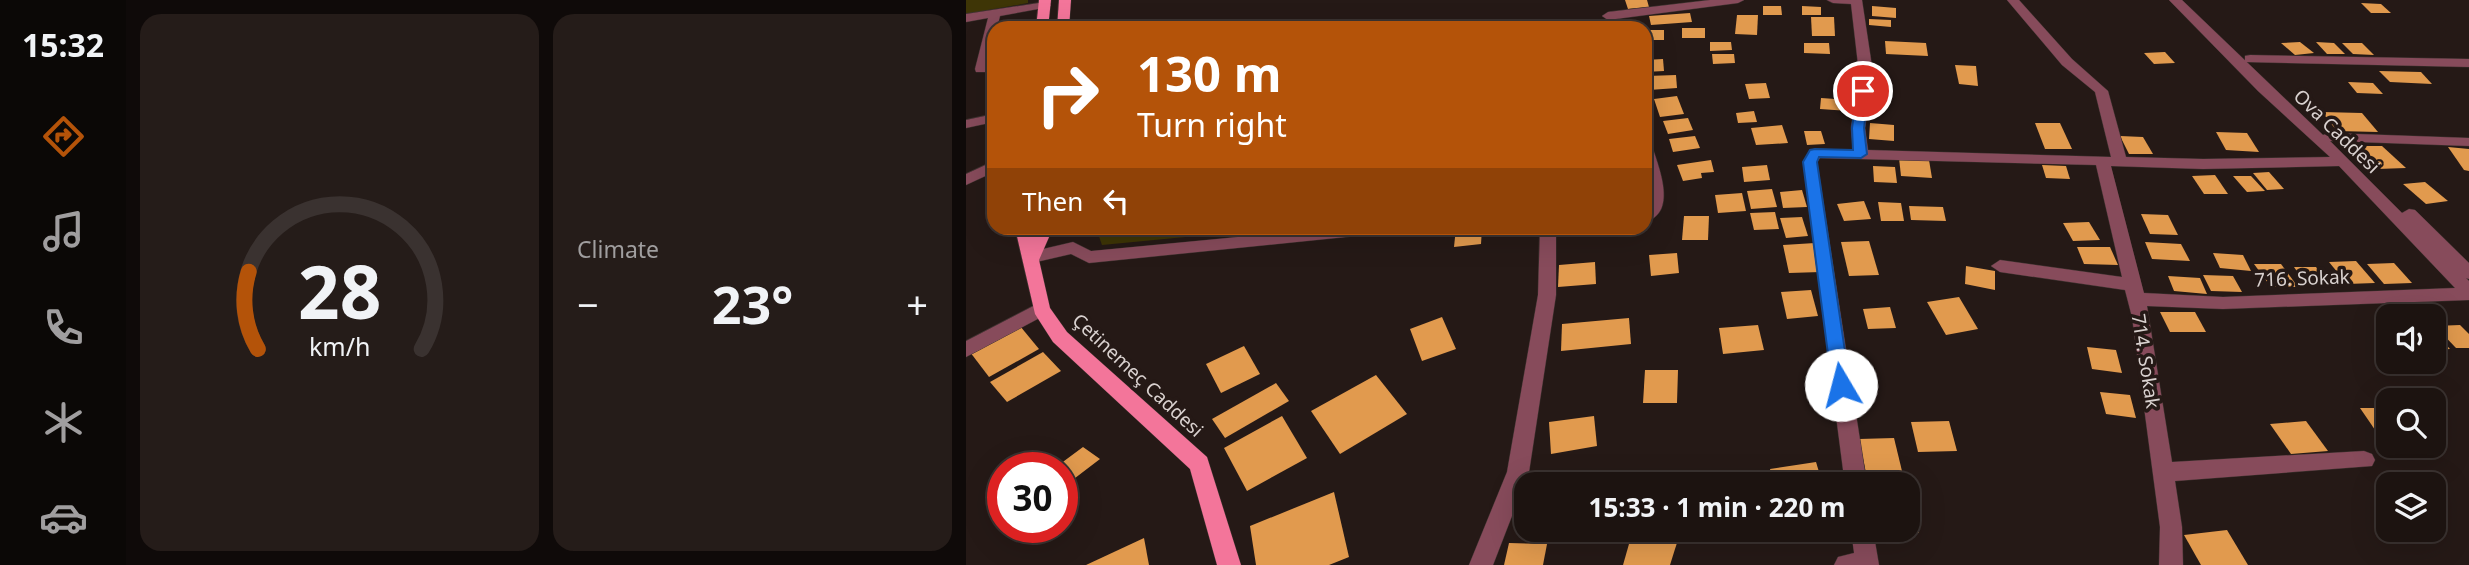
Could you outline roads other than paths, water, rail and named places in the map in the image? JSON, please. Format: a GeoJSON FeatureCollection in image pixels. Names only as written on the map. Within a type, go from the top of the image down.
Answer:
{"type":"FeatureCollection","features":[{"type":"Feature","properties":{"kind":"main road"},"geometry":{"type":"LineString","coordinates":[[1064,21],[1065,0]]}},
{"type":"Feature","properties":{"kind":"main road"},"geometry":{"type":"LineString","coordinates":[[1043,21],[1045,3]]}},
{"type":"Feature","properties":{"kind":"main road","name":"Çetinemeç Caddesi"},"geometry":{"type":"LineString","coordinates":[[1025,235],[1041,309],[1060,337],[1199,464],[1228,565]]}},
{"type":"Feature","properties":{"kind":"main road"},"geometry":{"type":"LineString","coordinates":[[1032,257],[1042,235]]}},
{"type":"Feature","properties":{"kind":"street"},"geometry":{"type":"LineString","coordinates":[[1601,0],[1610,21]]}},
{"type":"Feature","properties":{"kind":"street"},"geometry":{"type":"LineString","coordinates":[[1615,21],[1711,1],[1738,0]]}},
{"type":"Feature","properties":{"kind":"street"},"geometry":{"type":"LineString","coordinates":[[1833,0],[1856,1],[1866,73],[1858,128],[1861,154]]}},
{"type":"Feature","properties":{"kind":"street","name":"714. Sokak"},"geometry":{"type":"LineString","coordinates":[[2013,0],[2067,61],[2101,91],[2163,472],[2171,527],[2171,565]]}},
{"type":"Feature","properties":{"kind":"street","name":"Ova Caddesi"},"geometry":{"type":"LineString","coordinates":[[2175,0],[2263,88],[2343,161],[2469,293]]}},
{"type":"Feature","properties":{"kind":"street","name":"Ova Caddesi"},"geometry":{"type":"LineString","coordinates":[[2187,0],[2469,273]]}},
{"type":"Feature","properties":{"kind":"street"},"geometry":{"type":"LineString","coordinates":[[966,18],[1045,3]]}},
{"type":"Feature","properties":{"kind":"street"},"geometry":{"type":"LineString","coordinates":[[993,21],[995,14]]}},
{"type":"Feature","properties":{"kind":"street"},"geometry":{"type":"LineString","coordinates":[[981,69],[987,45]]}},
{"type":"Feature","properties":{"kind":"street"},"geometry":{"type":"LineString","coordinates":[[2250,59],[2469,63]]}},
{"type":"Feature","properties":{"kind":"street"},"geometry":{"type":"LineString","coordinates":[[966,124],[987,120]]}},
{"type":"Feature","properties":{"kind":"street"},"geometry":{"type":"LineString","coordinates":[[2329,137],[2469,142]]}},
{"type":"Feature","properties":{"kind":"street"},"geometry":{"type":"LineString","coordinates":[[1854,472],[1810,162],[1815,153],[2203,164],[2343,161]]}},
{"type":"Feature","properties":{"kind":"street"},"geometry":{"type":"LineString","coordinates":[[966,180],[987,170]]}},
{"type":"Feature","properties":{"kind":"street"},"geometry":{"type":"LineString","coordinates":[[1652,170],[1656,184],[1655,207],[1652,210]]}},
{"type":"Feature","properties":{"kind":"street"},"geometry":{"type":"LineString","coordinates":[[1032,257],[1073,248],[1089,257],[1314,235]]}},
{"type":"Feature","properties":{"kind":"street"},"geometry":{"type":"LineString","coordinates":[[1481,565],[1518,472],[1547,295],[1548,235]]}},
{"type":"Feature","properties":{"kind":"street","name":"716. Sokak"},"geometry":{"type":"LineString","coordinates":[[2000,265],[2135,292],[2223,303],[2469,293]]}},
{"type":"Feature","properties":{"kind":"street"},"geometry":{"type":"LineString","coordinates":[[966,349],[1041,309]]}},
{"type":"Feature","properties":{"kind":"street"},"geometry":{"type":"LineString","coordinates":[[2163,472],[2364,460]]}},
{"type":"Feature","properties":{"kind":"street"},"geometry":{"type":"LineString","coordinates":[[1860,564],[1861,542]]}}]}
